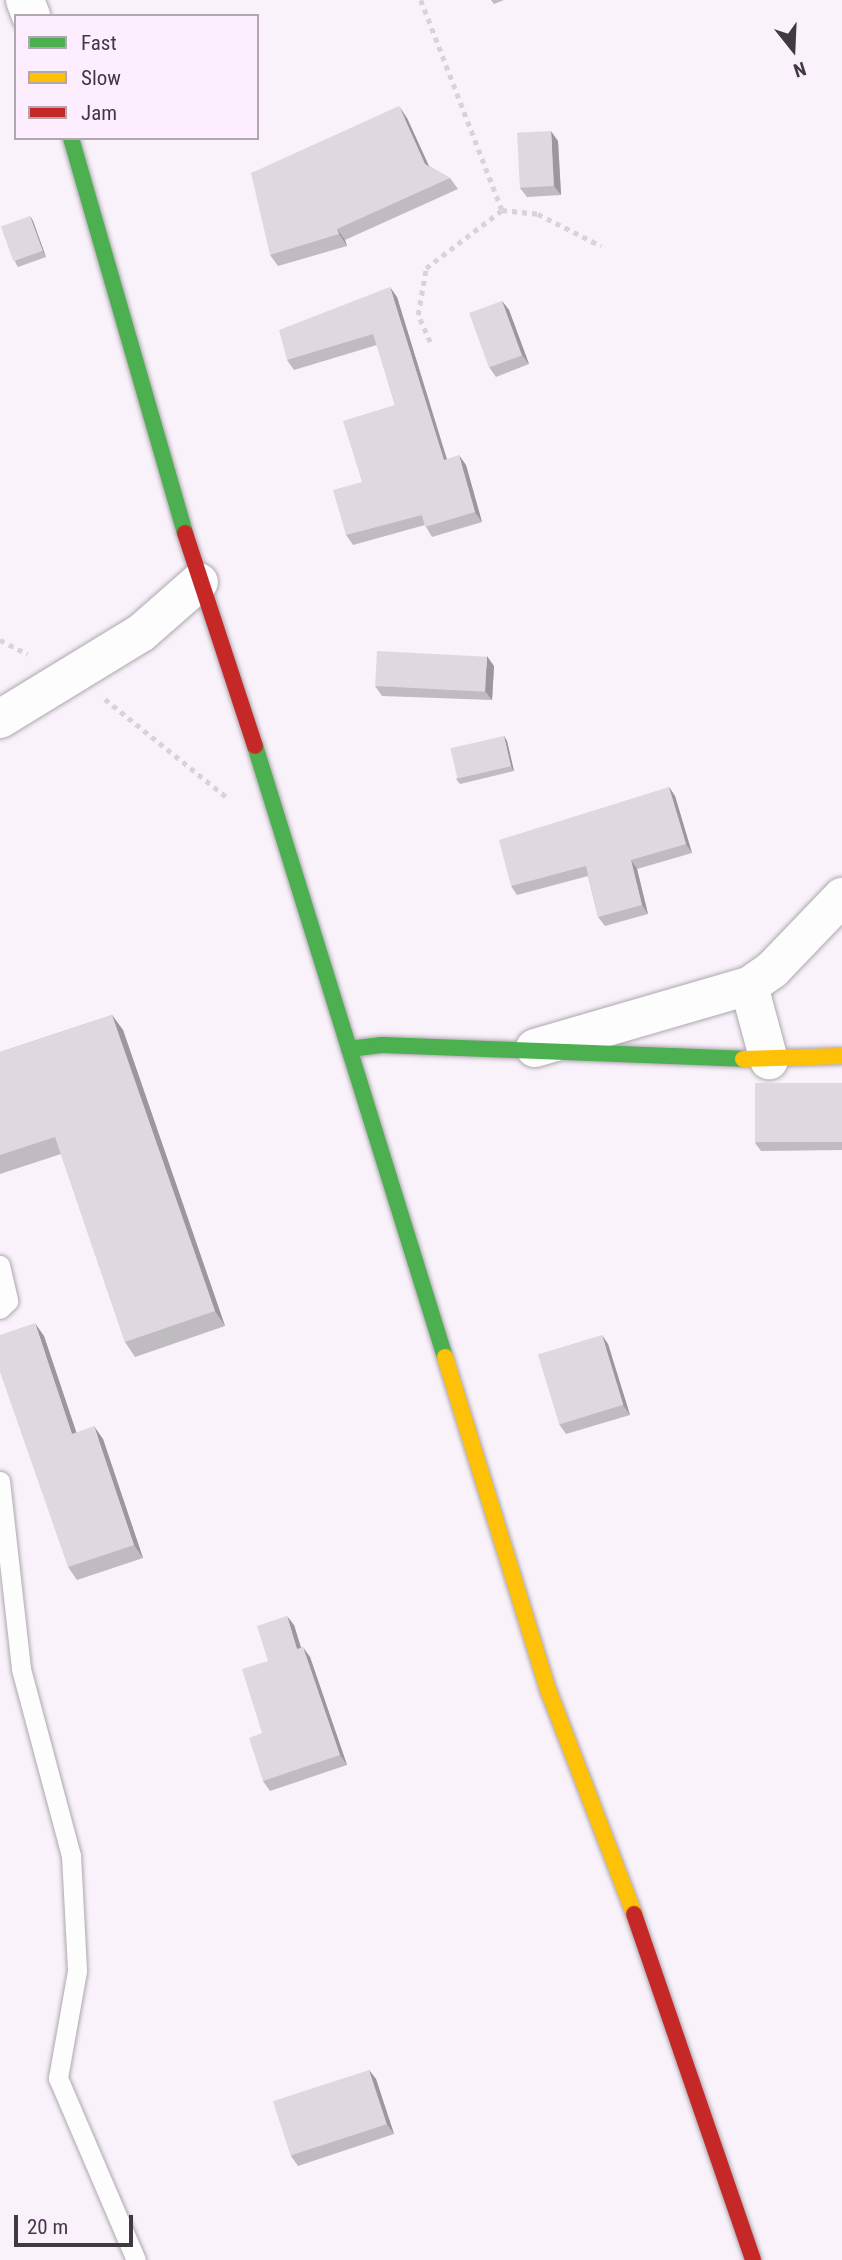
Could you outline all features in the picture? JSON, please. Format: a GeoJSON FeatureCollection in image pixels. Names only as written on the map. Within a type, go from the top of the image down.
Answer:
{"type":"FeatureCollection","features":[{"type":"Feature","properties":{"kind":"street"},"geometry":{"type":"LineString","coordinates":[[72,140],[199,582],[349,1049],[549,1692],[637,1921],[753,2260]]}},
{"type":"Feature","properties":{"kind":"street"},"geometry":{"type":"LineString","coordinates":[[0,719],[141,633],[199,582]]}},
{"type":"Feature","properties":{"kind":"street"},"geometry":{"type":"LineString","coordinates":[[505,1054],[556,1044],[749,986],[773,969],[842,897]]}},
{"type":"Feature","properties":{"kind":"street"},"geometry":{"type":"LineString","coordinates":[[749,986],[769,1060]]}},
{"type":"Feature","properties":{"kind":"street"},"geometry":{"type":"LineString","coordinates":[[349,1049],[382,1045],[505,1054],[769,1060],[842,1056]]}},
{"type":"Feature","properties":{"kind":"lane"},"geometry":{"type":"LineString","coordinates":[[0,1265],[8,1301],[0,1309]]}},
{"type":"Feature","properties":{"kind":"lane"},"geometry":{"type":"LineString","coordinates":[[0,1481],[22,1670],[71,1855],[77,1970],[58,2078],[136,2260]]}},
{"type":"Feature","properties":{"kind":"path"},"geometry":{"type":"LineString","coordinates":[[421,0],[502,210]]}},
{"type":"Feature","properties":{"kind":"path"},"geometry":{"type":"LineString","coordinates":[[429,342],[418,315],[426,268],[502,210],[538,214],[601,246]]}},
{"type":"Feature","properties":{"kind":"path"},"geometry":{"type":"LineString","coordinates":[[0,640],[73,676],[152,733],[232,802]]}},
{"type":"Feature","properties":{"kind":"building"},"geometry":{"type":"Polygon","coordinates":[[[399,106],[425,164],[450,178],[337,229],[339,234],[270,255],[251,173],[399,106]]]}},
{"type":"Feature","properties":{"kind":"building"},"geometry":{"type":"Polygon","coordinates":[[[551,131],[554,186],[520,188],[517,133],[551,131]]]}},
{"type":"Feature","properties":{"kind":"building"},"geometry":{"type":"Polygon","coordinates":[[[30,216],[43,251],[14,261],[1,227],[30,216]]]}},
{"type":"Feature","properties":{"kind":"building"},"geometry":{"type":"Polygon","coordinates":[[[390,287],[444,460],[459,455],[475,512],[425,527],[422,515],[346,535],[333,490],[362,482],[343,421],[395,405],[373,334],[287,360],[279,330],[390,287]]]}},
{"type":"Feature","properties":{"kind":"building"},"geometry":{"type":"Polygon","coordinates":[[[502,301],[522,356],[489,367],[469,313],[502,301]]]}},
{"type":"Feature","properties":{"kind":"building"},"geometry":{"type":"Polygon","coordinates":[[[377,651],[487,657],[485,692],[375,686],[377,651]]]}},
{"type":"Feature","properties":{"kind":"building"},"geometry":{"type":"Polygon","coordinates":[[[504,736],[511,766],[457,779],[450,748],[504,736]]]}},
{"type":"Feature","properties":{"kind":"building"},"geometry":{"type":"Polygon","coordinates":[[[669,787],[686,844],[631,860],[642,905],[598,917],[586,866],[511,886],[499,840],[669,787]]]}},
{"type":"Feature","properties":{"kind":"building"},"geometry":{"type":"Polygon","coordinates":[[[112,1015],[215,1311],[125,1342],[55,1137],[0,1155],[0,1052],[112,1015]]]}},
{"type":"Feature","properties":{"kind":"building"},"geometry":{"type":"Polygon","coordinates":[[[755,1083],[842,1083],[842,1142],[755,1142],[755,1083]]]}},
{"type":"Feature","properties":{"kind":"building"},"geometry":{"type":"Polygon","coordinates":[[[35,1323],[72,1434],[94,1426],[134,1545],[68,1567],[0,1372],[0,1335],[35,1323]]]}},
{"type":"Feature","properties":{"kind":"building"},"geometry":{"type":"Polygon","coordinates":[[[602,1335],[623,1405],[559,1424],[538,1355],[602,1335]]]}},
{"type":"Feature","properties":{"kind":"building"},"geometry":{"type":"Polygon","coordinates":[[[287,1616],[297,1649],[303,1647],[340,1755],[263,1781],[249,1738],[262,1733],[242,1669],[268,1661],[257,1626],[287,1616]]]}},
{"type":"Feature","properties":{"kind":"building"},"geometry":{"type":"Polygon","coordinates":[[[369,2070],[387,2124],[291,2155],[273,2101],[369,2070]]]}},
{"type":"Feature","properties":{"kind":"traffic: fast"},"geometry":{"type":"LineString","coordinates":[[72,140],[185,533]]}},
{"type":"Feature","properties":{"kind":"traffic: fast"},"geometry":{"type":"LineString","coordinates":[[255,746],[445,1357]]}},
{"type":"Feature","properties":{"kind":"traffic: fast"},"geometry":{"type":"LineString","coordinates":[[349,1049],[382,1045],[743,1059]]}},
{"type":"Feature","properties":{"kind":"traffic: slow"},"geometry":{"type":"LineString","coordinates":[[743,1059],[842,1056]]}},
{"type":"Feature","properties":{"kind":"traffic: slow"},"geometry":{"type":"LineString","coordinates":[[445,1357],[549,1692],[634,1914]]}},
{"type":"Feature","properties":{"kind":"traffic: jam"},"geometry":{"type":"LineString","coordinates":[[185,533],[255,746]]}},
{"type":"Feature","properties":{"kind":"traffic: jam"},"geometry":{"type":"LineString","coordinates":[[634,1914],[753,2260]]}}]}
